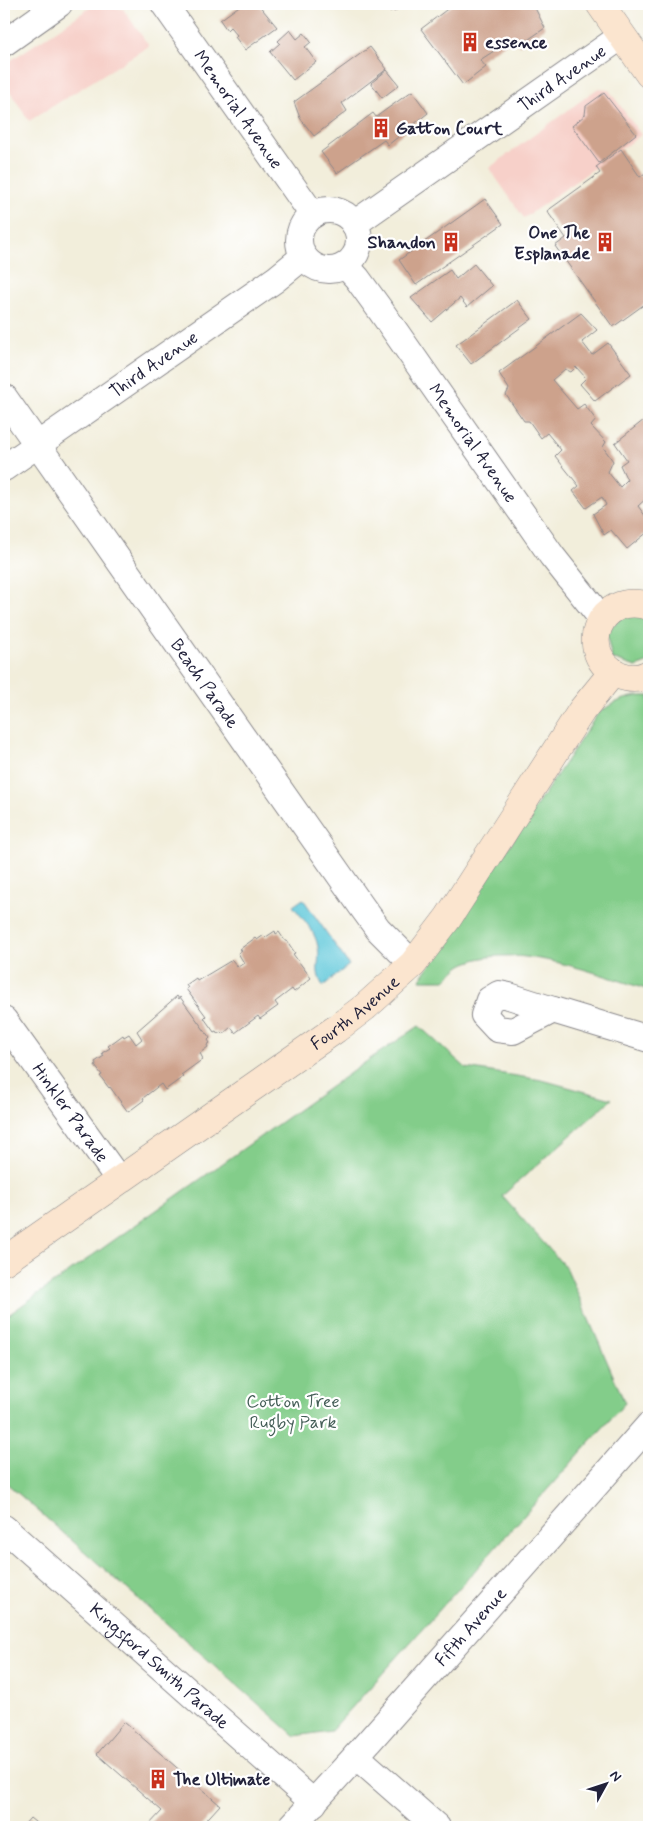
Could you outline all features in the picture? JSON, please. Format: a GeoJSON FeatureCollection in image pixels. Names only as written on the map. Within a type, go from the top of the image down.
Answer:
{"type":"FeatureCollection","features":[{"type":"Feature","properties":{"kind":"street"},"geometry":{"type":"LineString","coordinates":[[4,43],[59,4]]}},
{"type":"Feature","properties":{"kind":"street","name":"Memorial Avenue"},"geometry":{"type":"LineString","coordinates":[[164,4],[313,215]]}},
{"type":"Feature","properties":{"kind":"street"},"geometry":{"type":"LineString","coordinates":[[600,4],[649,74]]}},
{"type":"Feature","properties":{"kind":"street","name":"Third Avenue"},"geometry":{"type":"LineString","coordinates":[[354,224],[622,36]]}},
{"type":"Feature","properties":{"kind":"street"},"geometry":{"type":"LineString","coordinates":[[321,211],[340,212],[354,224],[358,232],[358,251],[353,260],[346,266],[328,271],[318,269],[303,257],[299,248],[298,238],[305,221],[313,215],[321,211]]}},
{"type":"Feature","properties":{"kind":"street","name":"Third Avenue"},"geometry":{"type":"LineString","coordinates":[[4,468],[276,279],[303,257]]}},
{"type":"Feature","properties":{"kind":"street","name":"Memorial Avenue"},"geometry":{"type":"LineString","coordinates":[[346,266],[381,311],[552,556],[602,619]]}},
{"type":"Feature","properties":{"kind":"street","name":"Beach Parade"},"geometry":{"type":"LineString","coordinates":[[4,397],[362,907],[378,929],[412,964]]}},
{"type":"Feature","properties":{"kind":"street"},"geometry":{"type":"LineString","coordinates":[[649,606],[629,602],[619,605],[609,611],[602,619],[597,630],[597,648],[604,664],[613,672],[635,678],[649,674]]}},
{"type":"Feature","properties":{"kind":"street","name":"Fourth Avenue"},"geometry":{"type":"LineString","coordinates":[[4,1261],[365,1007],[412,964],[448,918],[582,710],[613,672]]}},
{"type":"Feature","properties":{"kind":"street"},"geometry":{"type":"LineString","coordinates":[[553,1010],[649,1039]]}},
{"type":"Feature","properties":{"kind":"street","name":"Hinkler Parade"},"geometry":{"type":"LineString","coordinates":[[4,1020],[119,1180]]}},
{"type":"Feature","properties":{"kind":"street","name":"Fifth Avenue"},"geometry":{"type":"LineString","coordinates":[[290,1827],[356,1756],[649,1425]]}},
{"type":"Feature","properties":{"kind":"street","name":"Kingsford Smith Parade"},"geometry":{"type":"LineString","coordinates":[[4,1528],[314,1803]]}},
{"type":"Feature","properties":{"kind":"street"},"geometry":{"type":"LineString","coordinates":[[356,1756],[437,1827]]}},
{"type":"Feature","properties":{"kind":"shaded area"},"geometry":{"type":"Polygon","coordinates":[[[94,5],[123,9],[149,46],[29,121],[4,82],[4,65],[94,5]]]}},
{"type":"Feature","properties":{"kind":"shaded area"},"geometry":{"type":"Polygon","coordinates":[[[597,89],[609,90],[641,135],[524,218],[489,168],[597,89]]]}},
{"type":"Feature","properties":{"kind":"green space"},"geometry":{"type":"Polygon","coordinates":[[[626,613],[649,618],[649,662],[636,667],[612,659],[606,632],[626,613]]]}},
{"type":"Feature","properties":{"kind":"green space"},"geometry":{"type":"Polygon","coordinates":[[[637,696],[649,696],[649,990],[583,969],[533,958],[509,956],[486,957],[463,964],[445,980],[420,980],[597,715],[616,703],[637,696]]]}},
{"type":"Feature","properties":{"kind":"green space","name":"Cotton Tree Rugby Park"},"geometry":{"type":"Polygon","coordinates":[[[419,1026],[466,1068],[542,1080],[612,1099],[502,1196],[567,1269],[625,1403],[331,1731],[295,1736],[4,1481],[4,1318],[419,1026]]]}},
{"type":"Feature","properties":{"kind":"water"},"geometry":{"type":"Polygon","coordinates":[[[303,899],[349,965],[323,986],[318,975],[319,953],[317,941],[308,925],[293,906],[303,899]]]}},
{"type":"Feature","properties":{"kind":"building"},"geometry":{"type":"Polygon","coordinates":[[[242,4],[258,4],[277,27],[245,50],[235,37],[237,35],[230,27],[227,30],[220,20],[242,4]]]}},
{"type":"Feature","properties":{"kind":"building"},"geometry":{"type":"Polygon","coordinates":[[[384,4],[404,4],[394,12],[393,9],[390,12],[384,4]]]}},
{"type":"Feature","properties":{"kind":"building","name":"essence"},"geometry":{"type":"Polygon","coordinates":[[[454,4],[533,4],[545,28],[519,46],[514,38],[480,60],[486,67],[463,85],[421,29],[454,4]]]}},
{"type":"Feature","properties":{"kind":"building"},"geometry":{"type":"Polygon","coordinates":[[[290,30],[297,39],[304,33],[311,42],[305,47],[316,62],[293,80],[270,52],[290,30]]]}},
{"type":"Feature","properties":{"kind":"building"},"geometry":{"type":"Polygon","coordinates":[[[370,47],[387,69],[342,103],[347,111],[314,136],[300,118],[294,102],[370,47]]]}},
{"type":"Feature","properties":{"kind":"building"},"geometry":{"type":"Polygon","coordinates":[[[387,70],[399,85],[382,98],[371,83],[387,70]]]}},
{"type":"Feature","properties":{"kind":"building","name":"Gatton Court"},"geometry":{"type":"Polygon","coordinates":[[[412,91],[428,113],[388,145],[384,140],[337,173],[321,152],[373,113],[376,117],[412,91]]]}},
{"type":"Feature","properties":{"kind":"building"},"geometry":{"type":"Polygon","coordinates":[[[604,93],[636,134],[599,163],[572,126],[585,115],[586,106],[604,93]]]}},
{"type":"Feature","properties":{"kind":"building","name":"One The Esplanade"},"geometry":{"type":"Polygon","coordinates":[[[621,149],[640,177],[649,170],[649,301],[613,327],[555,246],[566,238],[547,211],[600,173],[596,167],[621,149]]]}},
{"type":"Feature","properties":{"kind":"building","name":"Shandon"},"geometry":{"type":"Polygon","coordinates":[[[485,199],[503,224],[416,285],[399,260],[485,199]]]}},
{"type":"Feature","properties":{"kind":"building"},"geometry":{"type":"Polygon","coordinates":[[[474,264],[492,286],[467,307],[460,298],[432,322],[411,298],[450,270],[456,279],[474,264]]]}},
{"type":"Feature","properties":{"kind":"building"},"geometry":{"type":"Polygon","coordinates":[[[517,300],[532,319],[471,364],[456,345],[517,300]]]}},
{"type":"Feature","properties":{"kind":"building"},"geometry":{"type":"Polygon","coordinates":[[[581,313],[597,330],[582,342],[592,355],[608,343],[631,374],[595,401],[580,384],[586,378],[576,367],[571,372],[565,369],[552,380],[577,409],[584,404],[596,420],[591,426],[606,442],[603,447],[613,461],[608,472],[620,487],[627,480],[620,465],[627,460],[615,443],[649,416],[649,487],[646,489],[649,496],[638,506],[649,521],[649,531],[627,549],[611,530],[604,535],[593,514],[606,505],[602,497],[586,508],[573,491],[579,486],[555,456],[561,450],[547,433],[541,438],[529,421],[524,421],[506,395],[509,389],[499,373],[581,313]]]}},
{"type":"Feature","properties":{"kind":"building"},"geometry":{"type":"Polygon","coordinates":[[[275,931],[276,934],[279,932],[287,941],[295,953],[293,954],[311,978],[294,992],[292,989],[275,1002],[278,1006],[260,1019],[258,1016],[235,1033],[231,1027],[223,1034],[221,1032],[218,1034],[216,1031],[214,1032],[204,1018],[206,1016],[186,989],[188,988],[186,985],[196,978],[197,981],[232,960],[238,967],[244,963],[238,953],[242,950],[240,949],[255,938],[257,940],[264,935],[266,937],[275,931]]]}},
{"type":"Feature","properties":{"kind":"building"},"geometry":{"type":"Polygon","coordinates":[[[177,996],[179,999],[180,997],[210,1038],[208,1040],[210,1043],[200,1053],[203,1059],[181,1075],[183,1077],[165,1090],[161,1084],[128,1112],[100,1076],[102,1075],[95,1066],[95,1062],[104,1056],[102,1053],[110,1048],[108,1046],[123,1035],[124,1037],[129,1034],[136,1044],[142,1039],[137,1031],[177,996]]]}},
{"type":"Feature","properties":{"kind":"building","name":"The Ultimate"},"geometry":{"type":"Polygon","coordinates":[[[124,1722],[220,1805],[200,1827],[147,1827],[162,1811],[97,1754],[124,1722]]]}},
{"type":"Feature","properties":{"kind":"building"},"geometry":{"type":"Polygon","coordinates":[[[30,1818],[41,1827],[22,1827],[30,1818]]]}},
{"type":"Feature","properties":{"kind":"place","name":"essence"},"geometry":{"type":"Point","coordinates":[470,42]}},
{"type":"Feature","properties":{"kind":"place","name":"Gatton Court"},"geometry":{"type":"Point","coordinates":[381,128]}},
{"type":"Feature","properties":{"kind":"place","name":"Shandon"},"geometry":{"type":"Point","coordinates":[451,242]}},
{"type":"Feature","properties":{"kind":"place","name":"One The Esplanade"},"geometry":{"type":"Point","coordinates":[605,242]}},
{"type":"Feature","properties":{"kind":"place","name":"The Ultimate"},"geometry":{"type":"Point","coordinates":[158,1779]}}]}
